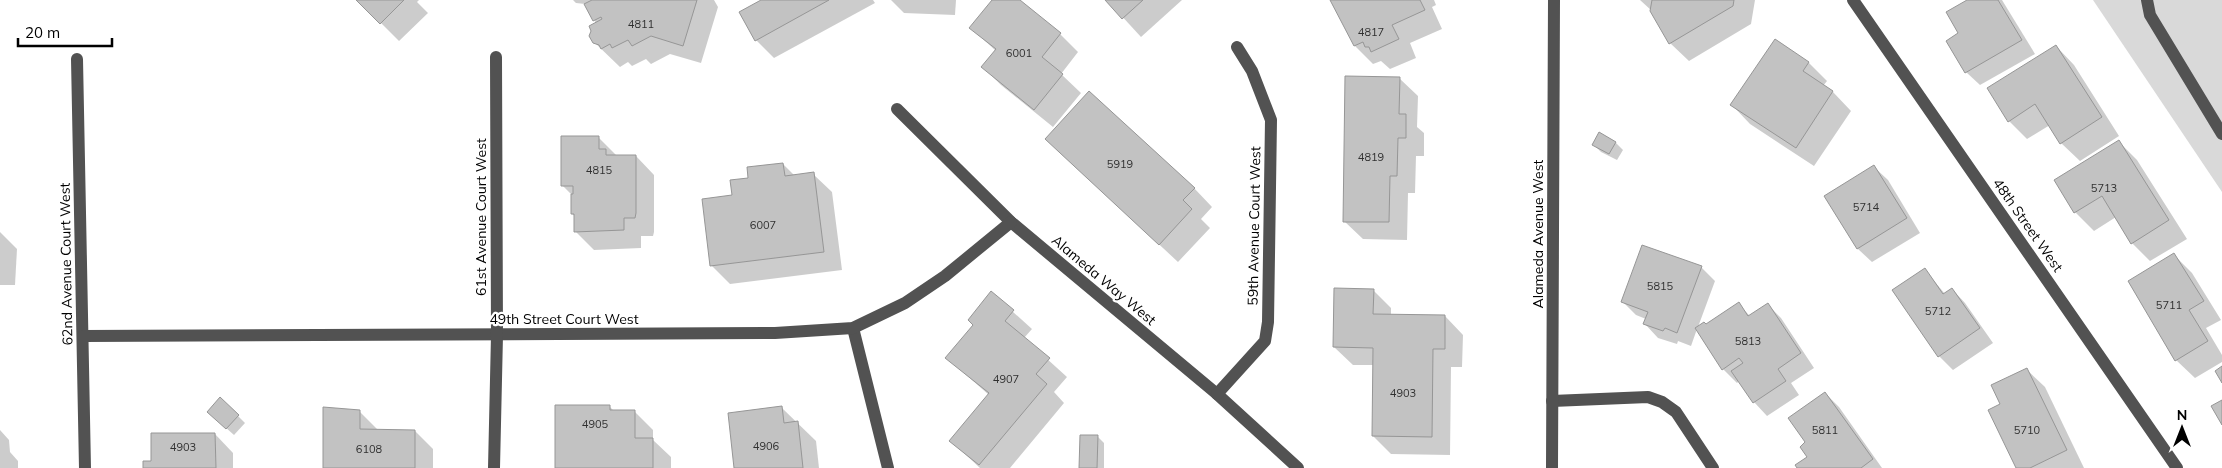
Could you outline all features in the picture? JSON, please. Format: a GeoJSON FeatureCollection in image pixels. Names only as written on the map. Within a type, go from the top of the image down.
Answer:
{"type":"FeatureCollection","features":[{"type":"Feature","properties":{"kind":"street","name":"Alameda Avenue West"},"geometry":{"type":"LineString","coordinates":[[1552,468],[1554,0]]}},
{"type":"Feature","properties":{"kind":"street","name":"48th Street West"},"geometry":{"type":"LineString","coordinates":[[1853,0],[2177,468]]}},
{"type":"Feature","properties":{"kind":"street"},"geometry":{"type":"LineString","coordinates":[[2147,0],[2150,15],[2222,134]]}},
{"type":"Feature","properties":{"kind":"street","name":"59th Avenue Court West"},"geometry":{"type":"LineString","coordinates":[[1217,394],[1265,341],[1268,322],[1271,120],[1252,71],[1237,47]]}},
{"type":"Feature","properties":{"kind":"street","name":"61st Avenue Court West"},"geometry":{"type":"LineString","coordinates":[[494,468],[497,335],[496,57]]}},
{"type":"Feature","properties":{"kind":"street","name":"62nd Avenue Court West"},"geometry":{"type":"LineString","coordinates":[[77,59],[85,468]]}},
{"type":"Feature","properties":{"kind":"street","name":"Alameda Way West"},"geometry":{"type":"LineString","coordinates":[[897,109],[1011,222],[1217,394],[1298,468]]}},
{"type":"Feature","properties":{"kind":"street","name":"49th Street Court West"},"geometry":{"type":"LineString","coordinates":[[83,336],[497,335],[775,332],[854,328],[905,303],[945,276],[1011,222]]}},
{"type":"Feature","properties":{"kind":"street"},"geometry":{"type":"LineString","coordinates":[[854,328],[888,468]]}},
{"type":"Feature","properties":{"kind":"street"},"geometry":{"type":"LineString","coordinates":[[1552,400],[1648,397],[1662,402],[1676,412],[1713,468]]}},
{"type":"Feature","properties":{"kind":"shaded area"},"geometry":{"type":"Polygon","coordinates":[[[2093,0],[2222,0],[2222,192],[2093,0]]]}},
{"type":"Feature","properties":{"kind":"building"},"geometry":{"type":"Polygon","coordinates":[[[356,0],[404,0],[380,24],[356,0]]]}},
{"type":"Feature","properties":{"kind":"building"},"geometry":{"type":"Polygon","coordinates":[[[592,0],[697,0],[683,46],[651,36],[632,46],[628,40],[612,48],[610,44],[601,49],[599,45],[593,43],[589,36],[591,31],[589,26],[602,19],[601,17],[593,21],[584,4],[592,0]]]}},
{"type":"Feature","properties":{"kind":"building"},"geometry":{"type":"Polygon","coordinates":[[[761,0],[829,0],[755,41],[739,12],[761,0]]]}},
{"type":"Feature","properties":{"kind":"building"},"geometry":{"type":"Polygon","coordinates":[[[992,0],[1020,0],[1061,33],[1042,57],[1063,74],[1034,110],[981,67],[996,49],[969,28],[992,0]]]}},
{"type":"Feature","properties":{"kind":"building"},"geometry":{"type":"Polygon","coordinates":[[[1105,0],[1143,0],[1122,19],[1105,0]]]}},
{"type":"Feature","properties":{"kind":"building"},"geometry":{"type":"Polygon","coordinates":[[[1330,0],[1420,0],[1425,10],[1392,25],[1399,39],[1371,52],[1369,47],[1365,47],[1363,42],[1354,46],[1330,0]]]}},
{"type":"Feature","properties":{"kind":"building"},"geometry":{"type":"Polygon","coordinates":[[[1652,0],[1734,0],[1733,6],[1669,44],[1650,11],[1652,0]]]}},
{"type":"Feature","properties":{"kind":"building"},"geometry":{"type":"Polygon","coordinates":[[[1967,0],[1998,0],[2022,40],[1965,73],[1946,41],[1958,33],[1946,12],[1967,0]]]}},
{"type":"Feature","properties":{"kind":"building"},"geometry":{"type":"Polygon","coordinates":[[[1775,39],[1809,62],[1803,71],[1833,91],[1796,148],[1730,105],[1775,39]]]}},
{"type":"Feature","properties":{"kind":"building"},"geometry":{"type":"Polygon","coordinates":[[[2056,45],[2102,117],[2060,144],[2035,104],[2008,122],[1987,88],[2056,45]]]}},
{"type":"Feature","properties":{"kind":"building"},"geometry":{"type":"Polygon","coordinates":[[[1345,76],[1400,77],[1399,114],[1406,114],[1406,138],[1398,138],[1397,176],[1390,176],[1389,222],[1343,222],[1345,76]]]}},
{"type":"Feature","properties":{"kind":"building"},"geometry":{"type":"Polygon","coordinates":[[[1089,91],[1195,188],[1183,200],[1192,209],[1159,245],[1045,139],[1089,91]]]}},
{"type":"Feature","properties":{"kind":"building"},"geometry":{"type":"Polygon","coordinates":[[[1599,132],[1616,142],[1609,154],[1592,145],[1599,132]]]}},
{"type":"Feature","properties":{"kind":"building"},"geometry":{"type":"Polygon","coordinates":[[[561,136],[599,136],[599,149],[606,149],[606,155],[636,155],[636,213],[635,218],[624,218],[624,230],[574,232],[574,214],[571,214],[573,186],[561,186],[561,136]]]}},
{"type":"Feature","properties":{"kind":"building"},"geometry":{"type":"Polygon","coordinates":[[[2119,140],[2169,220],[2131,244],[2102,196],[2074,213],[2054,180],[2119,140]]]}},
{"type":"Feature","properties":{"kind":"building"},"geometry":{"type":"Polygon","coordinates":[[[783,163],[785,176],[814,172],[824,252],[710,266],[702,199],[732,195],[730,180],[748,178],[747,167],[783,163]]]}},
{"type":"Feature","properties":{"kind":"building"},"geometry":{"type":"Polygon","coordinates":[[[1874,165],[1907,218],[1857,249],[1824,196],[1874,165]]]}},
{"type":"Feature","properties":{"kind":"building"},"geometry":{"type":"Polygon","coordinates":[[[1642,245],[1702,266],[1677,333],[1665,328],[1663,331],[1643,324],[1648,312],[1621,302],[1642,245]]]}},
{"type":"Feature","properties":{"kind":"building"},"geometry":{"type":"Polygon","coordinates":[[[2174,253],[2204,301],[2189,310],[2208,341],[2175,361],[2128,281],[2174,253]]]}},
{"type":"Feature","properties":{"kind":"building"},"geometry":{"type":"Polygon","coordinates":[[[1925,268],[1943,294],[1952,288],[1980,328],[1938,357],[1892,290],[1925,268]]]}},
{"type":"Feature","properties":{"kind":"building"},"geometry":{"type":"Polygon","coordinates":[[[1334,288],[1374,289],[1373,314],[1445,315],[1445,349],[1433,349],[1432,437],[1372,436],[1373,348],[1333,347],[1334,288]]]}},
{"type":"Feature","properties":{"kind":"building"},"geometry":{"type":"Polygon","coordinates":[[[991,291],[1014,310],[1005,321],[1050,358],[1036,374],[1047,384],[979,465],[949,441],[989,393],[945,358],[973,325],[968,320],[991,291]]]}},
{"type":"Feature","properties":{"kind":"building"},"geometry":{"type":"Polygon","coordinates":[[[1739,302],[1748,316],[1768,303],[1801,353],[1778,369],[1786,381],[1753,403],[1731,371],[1743,363],[1739,358],[1722,370],[1695,328],[1704,322],[1706,324],[1739,302]]]}},
{"type":"Feature","properties":{"kind":"building"},"geometry":{"type":"Polygon","coordinates":[[[2222,366],[2222,383],[2215,371],[2222,366]]]}},
{"type":"Feature","properties":{"kind":"building"},"geometry":{"type":"Polygon","coordinates":[[[2027,368],[2067,450],[2030,468],[2016,468],[1988,410],[2000,404],[1991,385],[2027,368]]]}},
{"type":"Feature","properties":{"kind":"building"},"geometry":{"type":"Polygon","coordinates":[[[1825,392],[1873,459],[1861,468],[1797,468],[1795,465],[1807,457],[1800,447],[1805,442],[1788,418],[1825,392]]]}},
{"type":"Feature","properties":{"kind":"building"},"geometry":{"type":"Polygon","coordinates":[[[220,397],[239,415],[226,429],[207,412],[220,397]]]}},
{"type":"Feature","properties":{"kind":"building"},"geometry":{"type":"Polygon","coordinates":[[[2222,400],[2222,425],[2211,406],[2222,400]]]}},
{"type":"Feature","properties":{"kind":"building"},"geometry":{"type":"Polygon","coordinates":[[[555,405],[610,405],[610,410],[635,410],[635,438],[653,438],[653,468],[555,468],[555,405]]]}},
{"type":"Feature","properties":{"kind":"building"},"geometry":{"type":"Polygon","coordinates":[[[782,406],[784,423],[798,421],[803,468],[734,468],[728,413],[782,406]]]}},
{"type":"Feature","properties":{"kind":"building"},"geometry":{"type":"Polygon","coordinates":[[[323,407],[360,410],[360,429],[415,430],[415,468],[323,468],[323,407]]]}},
{"type":"Feature","properties":{"kind":"building"},"geometry":{"type":"Polygon","coordinates":[[[151,433],[215,433],[216,468],[143,468],[143,461],[151,461],[151,433]]]}},
{"type":"Feature","properties":{"kind":"building"},"geometry":{"type":"Polygon","coordinates":[[[1080,435],[1098,435],[1097,468],[1079,468],[1080,435]]]}}]}
